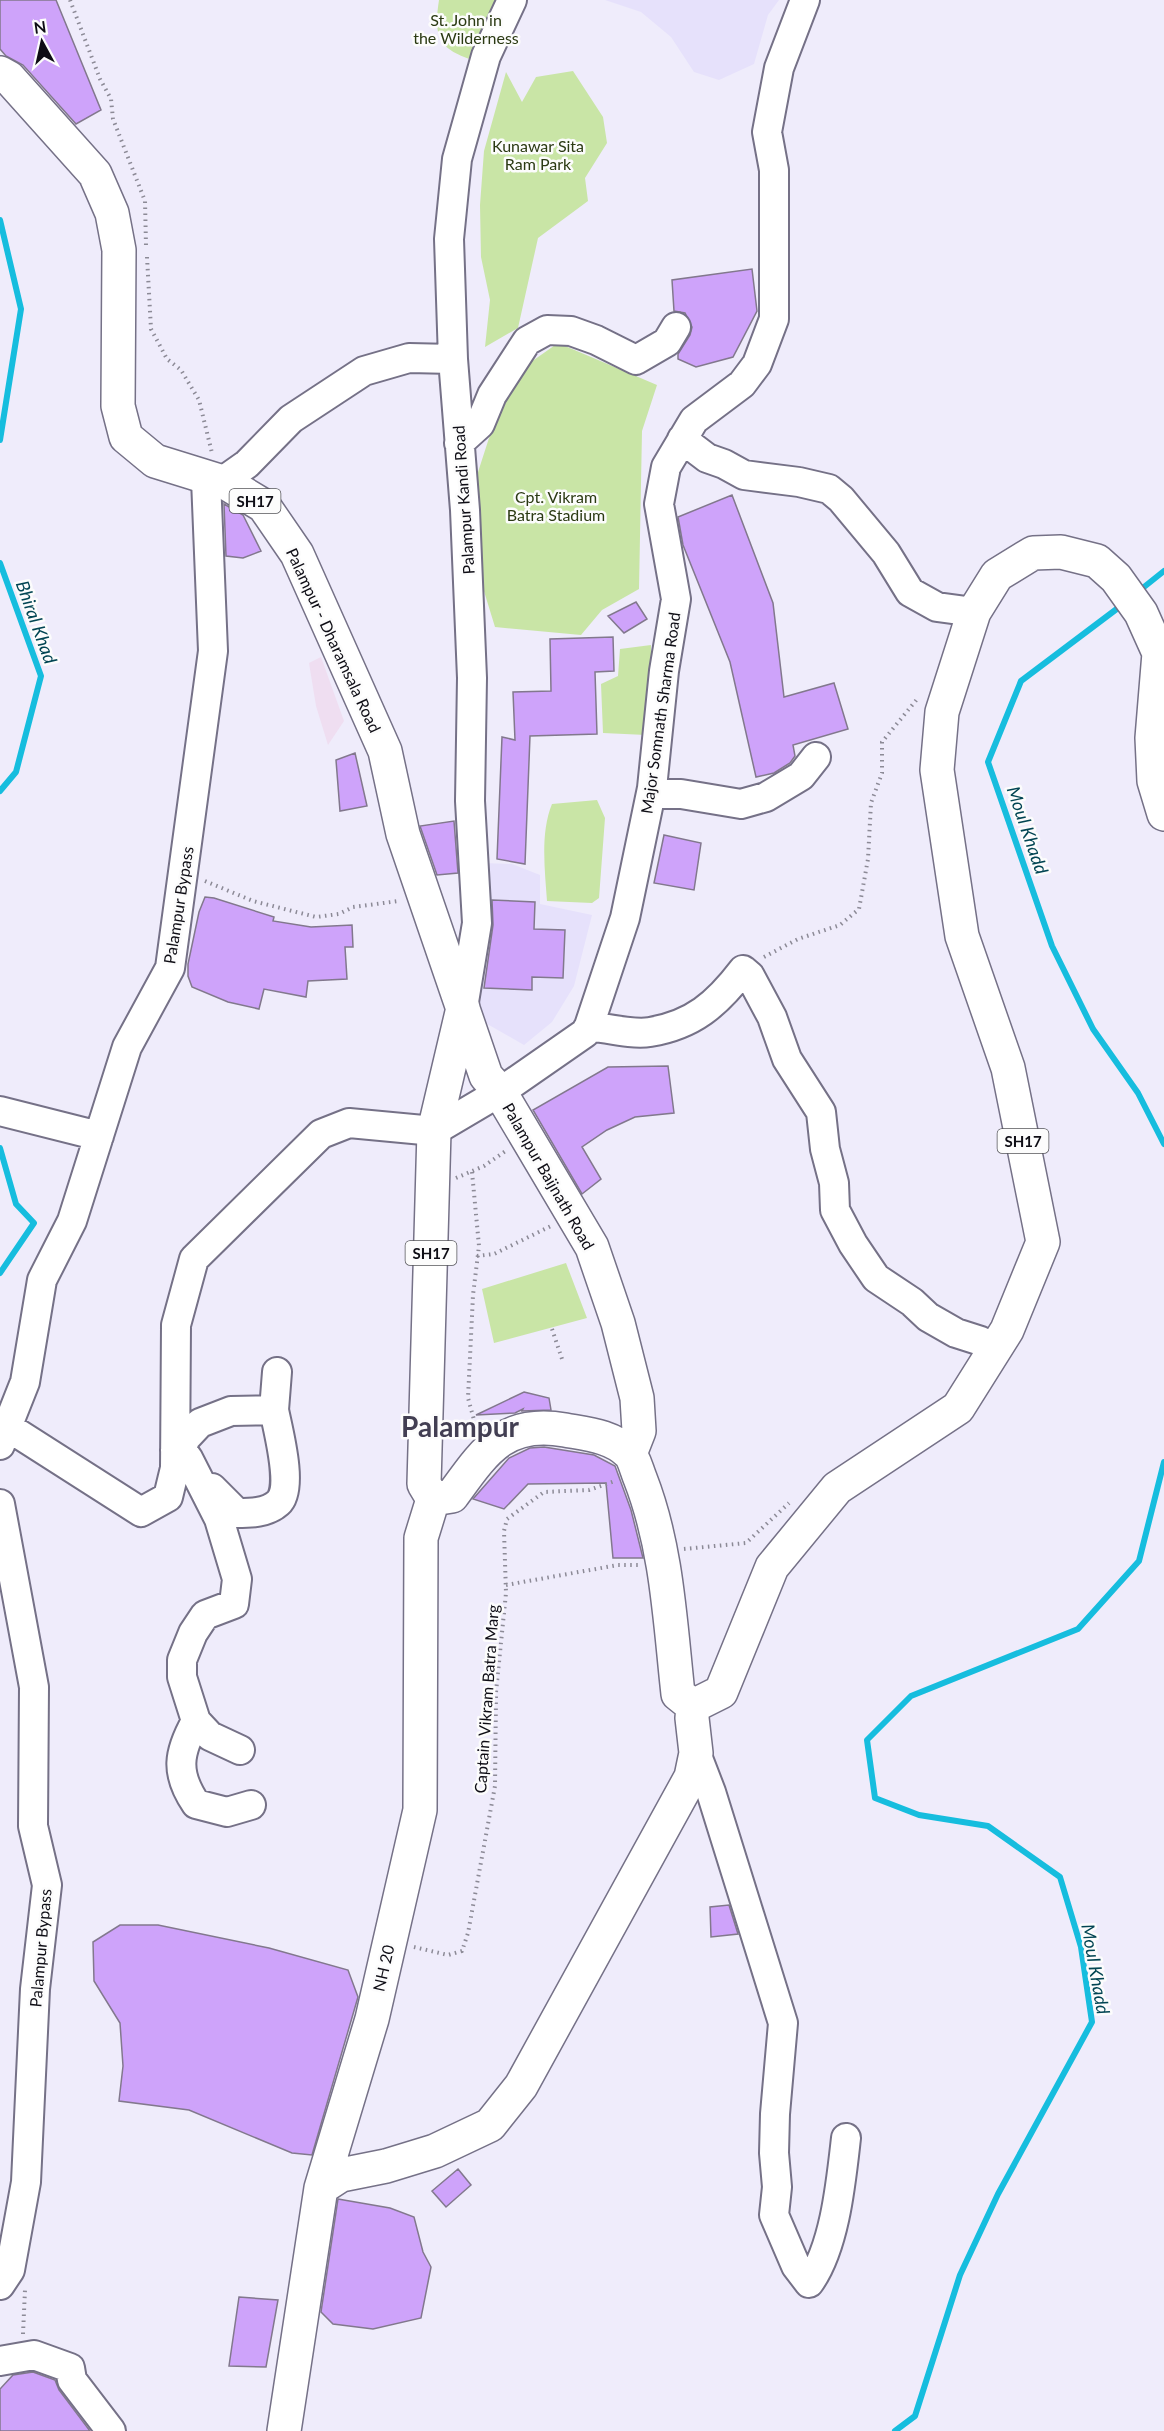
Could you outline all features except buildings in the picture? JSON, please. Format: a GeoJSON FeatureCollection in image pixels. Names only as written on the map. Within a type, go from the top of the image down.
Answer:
{"type":"FeatureCollection","features":[{"type":"Feature","properties":{"kind":"main road","name":"Palampur - Dharamsala Road"},"geometry":{"type":"LineString","coordinates":[[0,74],[9,78],[95,174],[112,213],[119,250],[118,405],[126,437],[155,461],[216,481],[264,506],[297,554],[385,751],[402,834],[463,1008]]}},
{"type":"Feature","properties":{"kind":"main road","name":"SH17"},"geometry":{"type":"LineString","coordinates":[[693,1706],[721,1692],[772,1567],[837,1488],[958,1408],[1007,1329],[1043,1242],[1008,1068],[962,936],[937,770],[942,712],[974,612],[997,575],[1033,553],[1061,552],[1097,561],[1116,578],[1141,613],[1160,653],[1152,738],[1154,781],[1164,814]]}},
{"type":"Feature","properties":{"kind":"main road","name":"SH17"},"geometry":{"type":"LineString","coordinates":[[433,1499],[424,1484],[434,1131],[463,1008]]}},
{"type":"Feature","properties":{"kind":"main road","name":"Palampur Baijnath Road"},"geometry":{"type":"LineString","coordinates":[[463,1008],[486,1076],[500,1092],[592,1247],[618,1323],[637,1398],[639,1431],[625,1467]]}},
{"type":"Feature","properties":{"kind":"main road"},"geometry":{"type":"LineString","coordinates":[[321,2188],[341,2175],[386,2166],[435,2151],[489,2125],[520,2086],[543,2048],[631,1884],[682,1797],[691,1777],[696,1753],[693,1706],[678,1694],[663,1558],[645,1491],[625,1467],[606,1438],[548,1427],[518,1431],[485,1449],[452,1496],[433,1499]]}},
{"type":"Feature","properties":{"kind":"main road","name":"NH 20"},"geometry":{"type":"LineString","coordinates":[[284,2431],[321,2188],[372,2019],[420,1809],[421,1538],[433,1499]]}},
{"type":"Feature","properties":{"kind":"street","name":"Palampur Kandi Road"},"geometry":{"type":"LineString","coordinates":[[463,1008],[477,923],[470,801],[472,678],[453,359],[449,239],[457,159],[486,56],[512,0]]}},
{"type":"Feature","properties":{"kind":"street","name":"Major Somnath Sharma Road"},"geometry":{"type":"LineString","coordinates":[[434,1131],[500,1092],[585,1034],[625,918],[651,794],[664,671],[676,598],[659,504],[666,467],[694,420],[742,384],[757,363],[774,319],[774,170],[767,132],[779,68],[801,6],[806,0]]}},
{"type":"Feature","properties":{"kind":"street"},"geometry":{"type":"LineString","coordinates":[[459,443],[480,424],[492,395],[527,341],[547,330],[571,331],[636,360],[667,342],[676,327]]}},
{"type":"Feature","properties":{"kind":"street"},"geometry":{"type":"LineString","coordinates":[[216,481],[230,476],[247,464],[291,419],[364,371],[409,358],[453,359]]}},
{"type":"Feature","properties":{"kind":"street"},"geometry":{"type":"LineString","coordinates":[[682,439],[707,458],[744,475],[799,482],[829,489],[841,499],[886,553],[910,592],[937,607],[974,612]]}},
{"type":"Feature","properties":{"kind":"street","name":"Palampur Bypass"},"geometry":{"type":"LineString","coordinates":[[3,1431],[25,1382],[42,1280],[72,1221],[127,1047],[170,968],[213,651],[216,481]]}},
{"type":"Feature","properties":{"kind":"street"},"geometry":{"type":"LineString","coordinates":[[651,794],[692,795],[741,804],[766,797],[801,776],[816,757]]}},
{"type":"Feature","properties":{"kind":"street"},"geometry":{"type":"LineString","coordinates":[[589,1026],[649,1032],[687,1023],[723,995],[743,970],[750,976],[772,1017],[787,1059],[821,1112],[825,1149],[834,1184],[835,1210],[853,1244],[876,1278],[912,1302],[927,1317],[956,1333],[981,1341],[991,1354]]}},
{"type":"Feature","properties":{"kind":"street"},"geometry":{"type":"LineString","coordinates":[[12,1113],[99,1136]]}},
{"type":"Feature","properties":{"kind":"street"},"geometry":{"type":"LineString","coordinates":[[3,1431],[141,1512],[168,1497],[178,1452],[176,1325],[194,1259],[321,1134],[349,1123],[434,1131]]}},
{"type":"Feature","properties":{"kind":"street"},"geometry":{"type":"LineString","coordinates":[[201,1484],[216,1490],[237,1513],[260,1512],[279,1503],[285,1490],[283,1461],[274,1410],[277,1372]]}},
{"type":"Feature","properties":{"kind":"street"},"geometry":{"type":"LineString","coordinates":[[178,1452],[185,1439],[200,1423],[231,1410],[274,1410]]}},
{"type":"Feature","properties":{"kind":"street"},"geometry":{"type":"LineString","coordinates":[[178,1452],[188,1458],[219,1519],[237,1579],[234,1604],[205,1615],[193,1632],[182,1660],[182,1677],[196,1721],[210,1736],[240,1750]]}},
{"type":"Feature","properties":{"kind":"street","name":"Palampur Bypass"},"geometry":{"type":"LineString","coordinates":[[0,1504],[34,1687],[33,1826],[47,1886],[35,1989],[26,2182],[10,2270],[0,2285]]}},
{"type":"Feature","properties":{"kind":"street"},"geometry":{"type":"LineString","coordinates":[[196,1721],[183,1750],[180,1776],[188,1792],[196,1804],[208,1809],[227,1812],[251,1805]]}},
{"type":"Feature","properties":{"kind":"street"},"geometry":{"type":"LineString","coordinates":[[696,1753],[783,2023],[774,2154],[777,2187],[774,2215],[796,2266],[809,2283],[821,2266],[840,2184],[846,2138]]}},
{"type":"Feature","properties":{"kind":"street"},"geometry":{"type":"LineString","coordinates":[[0,2361],[34,2355],[70,2368],[72,2379],[111,2431]]}},
{"type":"Feature","properties":{"kind":"path"},"geometry":{"type":"LineString","coordinates":[[743,970],[798,939],[840,925],[859,909],[869,850],[871,803],[882,773],[882,741],[920,694]]}},
{"type":"Feature","properties":{"kind":"path"},"geometry":{"type":"LineString","coordinates":[[185,870],[253,901],[316,917],[339,914],[353,908],[424,897]]}},
{"type":"Feature","properties":{"kind":"path"},"geometry":{"type":"LineString","coordinates":[[450,1179],[472,1172],[513,1146]]}},
{"type":"Feature","properties":{"kind":"path"},"geometry":{"type":"LineString","coordinates":[[472,1172],[478,1226],[472,1295],[468,1398],[478,1434]]}},
{"type":"Feature","properties":{"kind":"path"},"geometry":{"type":"LineString","coordinates":[[477,1256],[494,1254],[552,1226],[567,1205]]}},
{"type":"Feature","properties":{"kind":"path"},"geometry":{"type":"LineString","coordinates":[[552,1329],[562,1359]]}},
{"type":"Feature","properties":{"kind":"path","name":"Captain Vikram Batra Marg"},"geometry":{"type":"LineString","coordinates":[[408,1946],[448,1955],[462,1951],[468,1933],[495,1786],[496,1692],[506,1585],[507,1519],[544,1492],[589,1490],[625,1467]]}},
{"type":"Feature","properties":{"kind":"path"},"geometry":{"type":"LineString","coordinates":[[506,1585],[746,1543],[792,1501]]}},
{"type":"Feature","properties":{"kind":"shaded area"},"geometry":{"type":"Polygon","coordinates":[[[605,0],[779,0],[768,15],[754,64],[719,80],[694,72],[671,37],[641,12],[605,0]]]}},
{"type":"Feature","properties":{"kind":"shaded area"},"geometry":{"type":"Polygon","coordinates":[[[321,657],[344,721],[328,745],[316,706],[309,663],[321,657]]]}},
{"type":"Feature","properties":{"kind":"shaded area"},"geometry":{"type":"Polygon","coordinates":[[[483,863],[512,864],[540,875],[540,904],[592,915],[574,986],[552,1022],[524,1045],[482,1021],[477,984],[483,863]]]}},
{"type":"Feature","properties":{"kind":"green space","name":"St. John in the Wilderness"},"geometry":{"type":"Polygon","coordinates":[[[439,0],[510,0],[481,63],[457,54],[443,43],[437,27],[439,0]]]}},
{"type":"Feature","properties":{"kind":"green space","name":"Kunawar Sita Ram Park"},"geometry":{"type":"Polygon","coordinates":[[[573,71],[603,117],[607,143],[585,178],[588,201],[538,238],[518,328],[485,347],[490,300],[481,257],[480,205],[484,151],[506,72],[522,102],[536,77],[573,71]]]}},
{"type":"Feature","properties":{"kind":"green space","name":"Cpt. Vikram Batra Stadium"},"geometry":{"type":"Polygon","coordinates":[[[558,343],[657,385],[642,431],[639,589],[602,610],[581,635],[495,627],[475,562],[470,497],[489,438],[521,369],[558,343]]]}},
{"type":"Feature","properties":{"kind":"green space"},"geometry":{"type":"Polygon","coordinates":[[[651,645],[651,723],[646,735],[603,733],[601,684],[618,676],[620,649],[651,645]]]}},
{"type":"Feature","properties":{"kind":"green space"},"geometry":{"type":"Polygon","coordinates":[[[597,800],[605,818],[599,898],[592,903],[547,901],[545,840],[548,815],[552,804],[597,800]]]}},
{"type":"Feature","properties":{"kind":"green space"},"geometry":{"type":"Polygon","coordinates":[[[566,1263],[587,1318],[494,1343],[482,1289],[566,1263]]]}},
{"type":"Feature","properties":{"kind":"waterway","name":"Bhiral Khad"},"geometry":{"type":"LineString","coordinates":[[0,220],[21,309],[0,440]]}},
{"type":"Feature","properties":{"kind":"waterway","name":"Bhiral Khad"},"geometry":{"type":"LineString","coordinates":[[0,563],[41,676],[16,772],[0,791]]}},
{"type":"Feature","properties":{"kind":"waterway","name":"Moul Khadd"},"geometry":{"type":"LineString","coordinates":[[1139,591],[1164,571]]}},
{"type":"Feature","properties":{"kind":"waterway","name":"Moul Khadd"},"geometry":{"type":"LineString","coordinates":[[1122,605],[1021,681],[988,762],[1052,946],[1093,1029],[1138,1093],[1164,1144]]}},
{"type":"Feature","properties":{"kind":"waterway","name":"Bhiral Khad"},"geometry":{"type":"LineString","coordinates":[[0,1148],[16,1204],[34,1223],[0,1273]]}},
{"type":"Feature","properties":{"kind":"waterway","name":"Moul Khadd"},"geometry":{"type":"LineString","coordinates":[[895,2431],[915,2416],[960,2275],[998,2194],[1092,2022],[1081,1947],[1060,1877],[988,1826],[919,1815],[875,1798],[867,1740],[911,1696],[1078,1629],[1139,1561],[1164,1462]]}},
{"type":"Feature","properties":{"kind":"district","name":"Palampur"},"geometry":{"type":"Point","coordinates":[460,1426]}}]}
